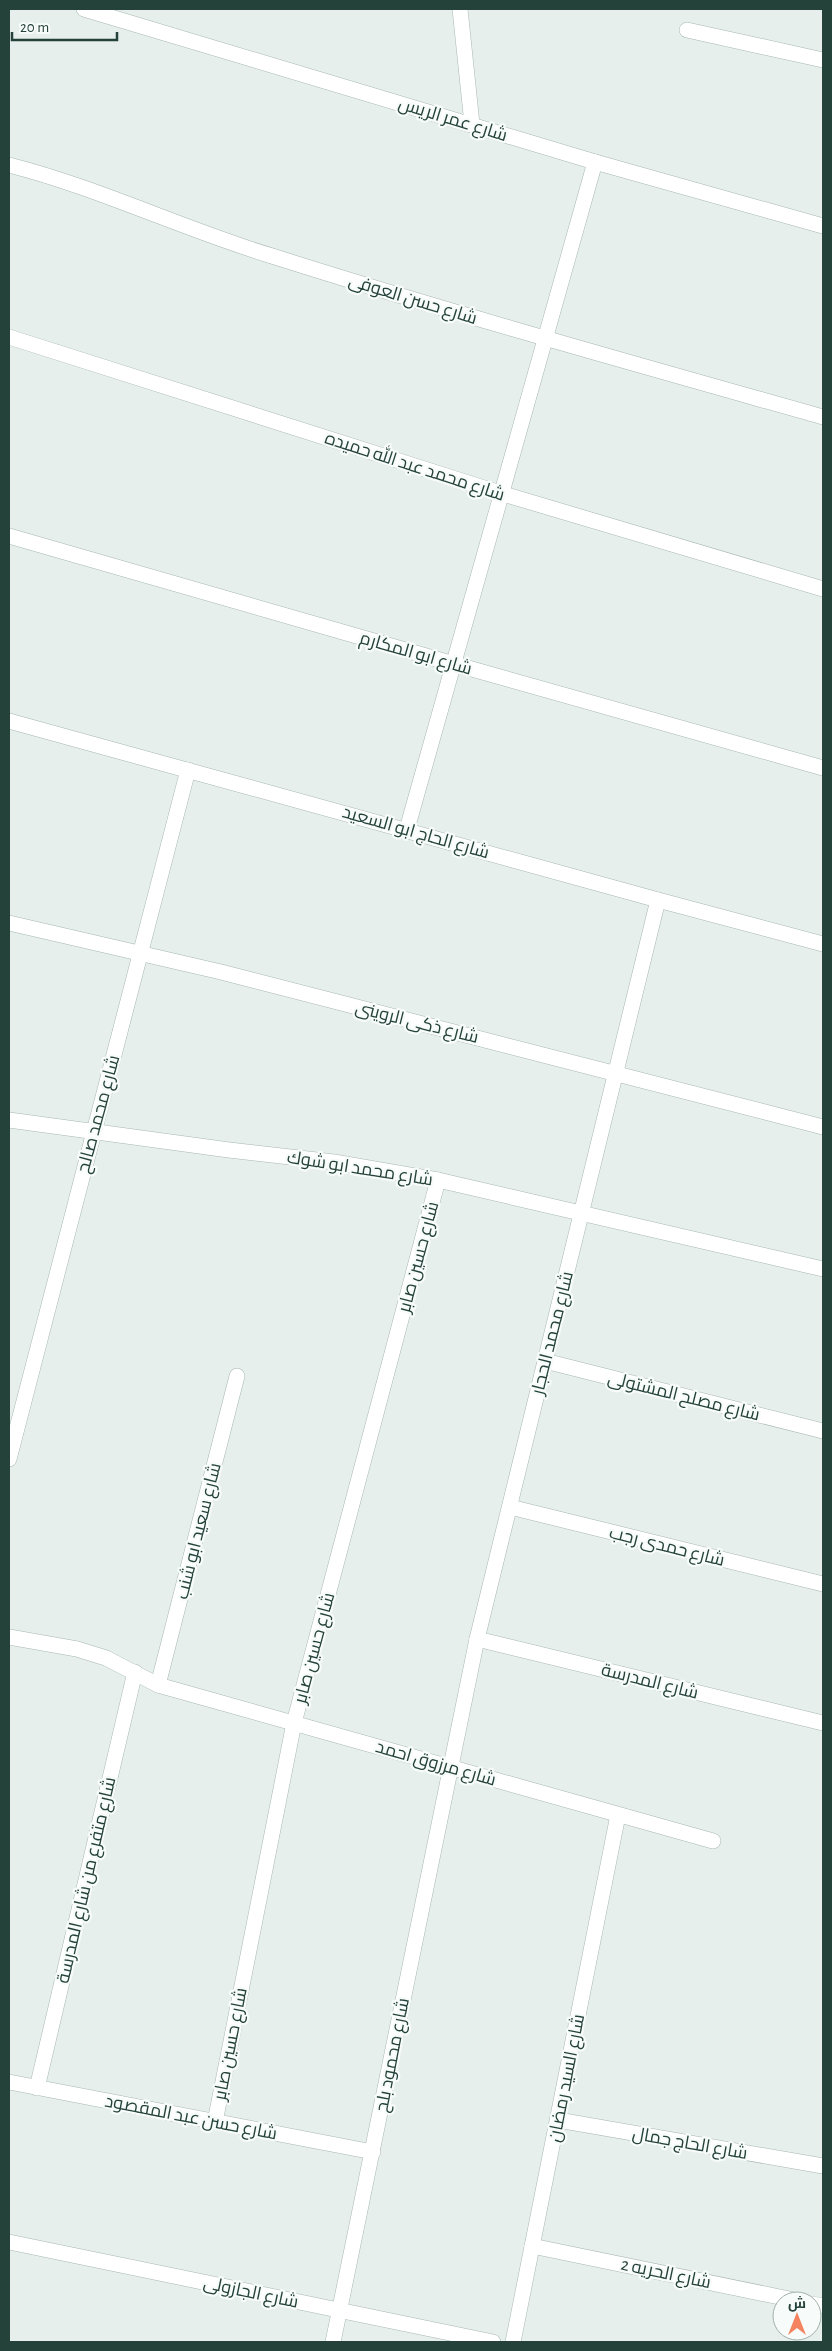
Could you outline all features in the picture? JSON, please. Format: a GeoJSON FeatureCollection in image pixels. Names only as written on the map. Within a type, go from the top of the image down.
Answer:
{"type":"FeatureCollection","features":[{"type":"Feature","properties":{"kind":"street","name":"شارع عمر الريس"},"geometry":{"type":"LineString","coordinates":[[84,9],[595,162],[823,226]]}},
{"type":"Feature","properties":{"kind":"street"},"geometry":{"type":"LineString","coordinates":[[460,9],[472,124]]}},
{"type":"Feature","properties":{"kind":"street"},"geometry":{"type":"LineString","coordinates":[[687,30],[823,60]]}},
{"type":"Feature","properties":{"kind":"street"},"geometry":{"type":"LineString","coordinates":[[407,829],[500,493],[595,162]]}},
{"type":"Feature","properties":{"kind":"street","name":"شارع حسن العوفى"},"geometry":{"type":"LineString","coordinates":[[9,165],[57,178],[269,256],[545,339],[823,417]]}},
{"type":"Feature","properties":{"kind":"street","name":"شارع محمد عبد الله حميده"},"geometry":{"type":"LineString","coordinates":[[9,337],[500,493],[823,589]]}},
{"type":"Feature","properties":{"kind":"street","name":"شارع ابو المكارم"},"geometry":{"type":"LineString","coordinates":[[9,536],[823,768]]}},
{"type":"Feature","properties":{"kind":"street","name":"شارع الحاج ابو السعيد"},"geometry":{"type":"LineString","coordinates":[[9,721],[823,944]]}},
{"type":"Feature","properties":{"kind":"street","name":"شارع محمد صالح"},"geometry":{"type":"LineString","coordinates":[[9,1459],[188,770]]}},
{"type":"Feature","properties":{"kind":"street","name":"شارع محمد الحجار"},"geometry":{"type":"LineString","coordinates":[[451,1767],[477,1639],[658,900]]}},
{"type":"Feature","properties":{"kind":"street","name":"شارع ذكى الروينى"},"geometry":{"type":"LineString","coordinates":[[9,924],[230,974],[823,1127]]}},
{"type":"Feature","properties":{"kind":"street","name":"شارع محمد ابو شوك"},"geometry":{"type":"LineString","coordinates":[[9,1120],[334,1162],[438,1180],[823,1269]]}},
{"type":"Feature","properties":{"kind":"street","name":"شارع حسين صابر"},"geometry":{"type":"LineString","coordinates":[[215,2122],[294,1723],[438,1180]]}},
{"type":"Feature","properties":{"kind":"street","name":"شارع مصلح المشتولى"},"geometry":{"type":"LineString","coordinates":[[545,1361],[823,1431]]}},
{"type":"Feature","properties":{"kind":"street","name":"شارع سعيد ابو شنب"},"geometry":{"type":"LineString","coordinates":[[158,1685],[237,1376]]}},
{"type":"Feature","properties":{"kind":"street","name":"شارع حمدى رجب"},"geometry":{"type":"LineString","coordinates":[[510,1507],[823,1584]]}},
{"type":"Feature","properties":{"kind":"street"},"geometry":{"type":"LineString","coordinates":[[9,1637],[77,1649],[106,1658],[158,1685]]}},
{"type":"Feature","properties":{"kind":"street","name":"شارع المدرسة"},"geometry":{"type":"LineString","coordinates":[[477,1639],[823,1723]]}},
{"type":"Feature","properties":{"kind":"street","name":"شارع متفرع من شارع المدرسة"},"geometry":{"type":"LineString","coordinates":[[37,2088],[135,1672]]}},
{"type":"Feature","properties":{"kind":"street","name":"شارع مرزوق احمد"},"geometry":{"type":"LineString","coordinates":[[158,1685],[713,1841]]}},
{"type":"Feature","properties":{"kind":"street","name":"شارع محمود بلح"},"geometry":{"type":"LineString","coordinates":[[333,2342],[451,1767]]}},
{"type":"Feature","properties":{"kind":"street","name":"شارع السيد رمضان"},"geometry":{"type":"LineString","coordinates":[[513,2342],[618,1815]]}},
{"type":"Feature","properties":{"kind":"street","name":"شارع حسن عبد المقصود"},"geometry":{"type":"LineString","coordinates":[[9,2082],[373,2152]]}},
{"type":"Feature","properties":{"kind":"street","name":"شارع الحاج جمال"},"geometry":{"type":"LineString","coordinates":[[558,2120],[823,2166]]}},
{"type":"Feature","properties":{"kind":"street","name":"شارع الجازولى"},"geometry":{"type":"LineString","coordinates":[[9,2242],[493,2342]]}},
{"type":"Feature","properties":{"kind":"street","name":"شارع الحريه 2"},"geometry":{"type":"LineString","coordinates":[[532,2246],[772,2295]]}}]}
